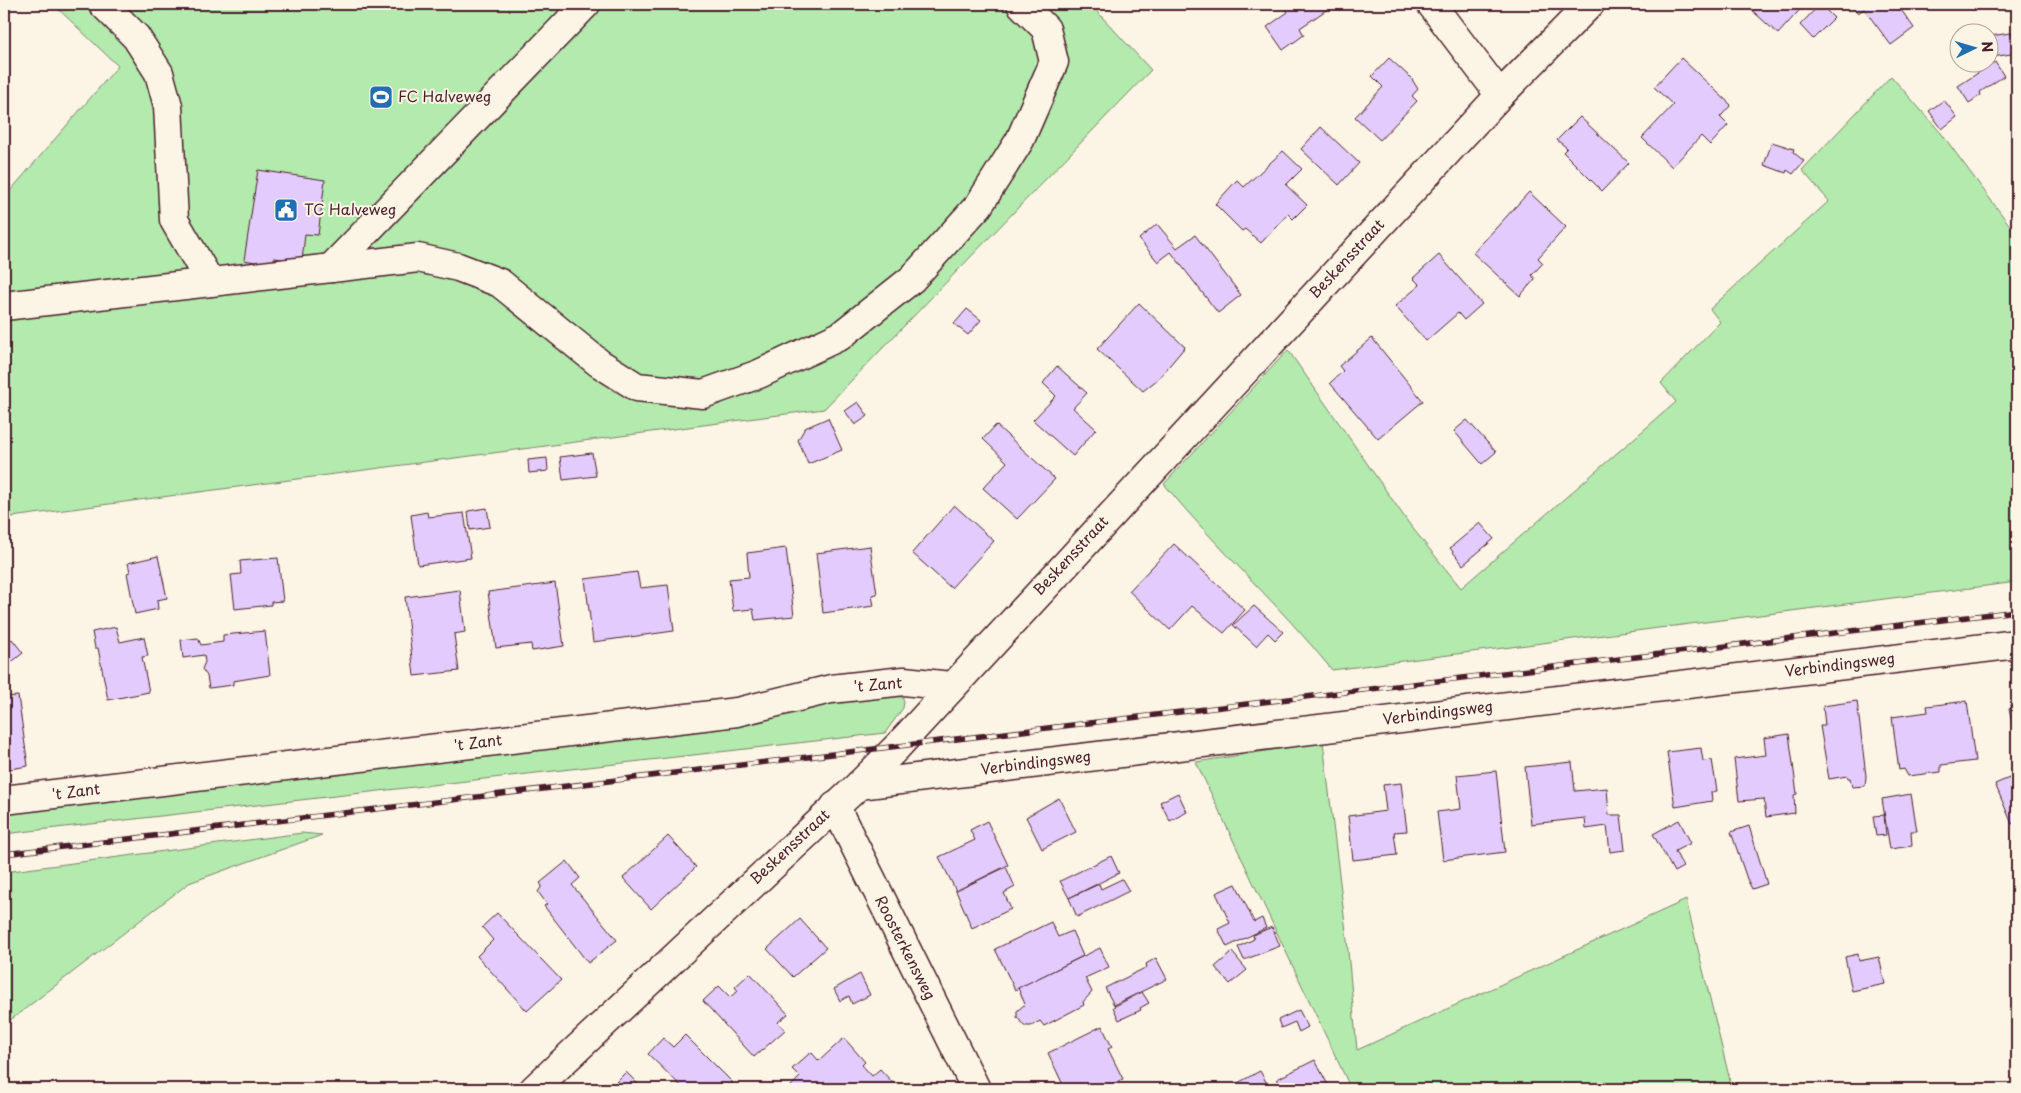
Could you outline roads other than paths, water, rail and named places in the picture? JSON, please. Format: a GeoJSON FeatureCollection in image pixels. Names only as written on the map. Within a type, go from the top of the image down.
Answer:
{"type":"FeatureCollection","features":[{"type":"Feature","properties":{"kind":"street"},"geometry":{"type":"LineString","coordinates":[[103,4],[136,37],[159,73],[168,106],[174,220],[210,282]]}},
{"type":"Feature","properties":{"kind":"street"},"geometry":{"type":"LineString","coordinates":[[331,268],[586,4]]}},
{"type":"Feature","properties":{"kind":"street"},"geometry":{"type":"LineString","coordinates":[[4,306],[418,258],[458,267],[500,283],[598,363],[638,387],[703,394],[759,374],[840,336],[912,279],[979,205],[1020,140],[1054,62],[1046,29],[1021,4]]}},
{"type":"Feature","properties":{"kind":"street"},"geometry":{"type":"LineString","coordinates":[[1431,4],[1500,95]]}},
{"type":"Feature","properties":{"kind":"street","name":"Beskensstraat"},"geometry":{"type":"LineString","coordinates":[[534,1089],[834,806],[859,785],[1500,95],[1590,4]]}},
{"type":"Feature","properties":{"kind":"street","name":"Verbindingsweg"},"geometry":{"type":"LineString","coordinates":[[859,785],[2017,644]]}},
{"type":"Feature","properties":{"kind":"street","name":"'t Zant"},"geometry":{"type":"LineString","coordinates":[[4,800],[737,712],[831,689],[904,681],[951,686]]}},
{"type":"Feature","properties":{"kind":"street","name":"Roosterkensweg"},"geometry":{"type":"LineString","coordinates":[[834,806],[976,1089]]}},
{"type":"Feature","properties":{"kind":"railway"},"geometry":{"type":"LineString","coordinates":[[4,854],[2017,611]]}},
{"type":"Feature","properties":{"kind":"place","name":"FC Halveweg"},"geometry":{"type":"Point","coordinates":[381,97]}},
{"type":"Feature","properties":{"kind":"place","name":"TC Halveweg"},"geometry":{"type":"Point","coordinates":[286,210]}}]}
